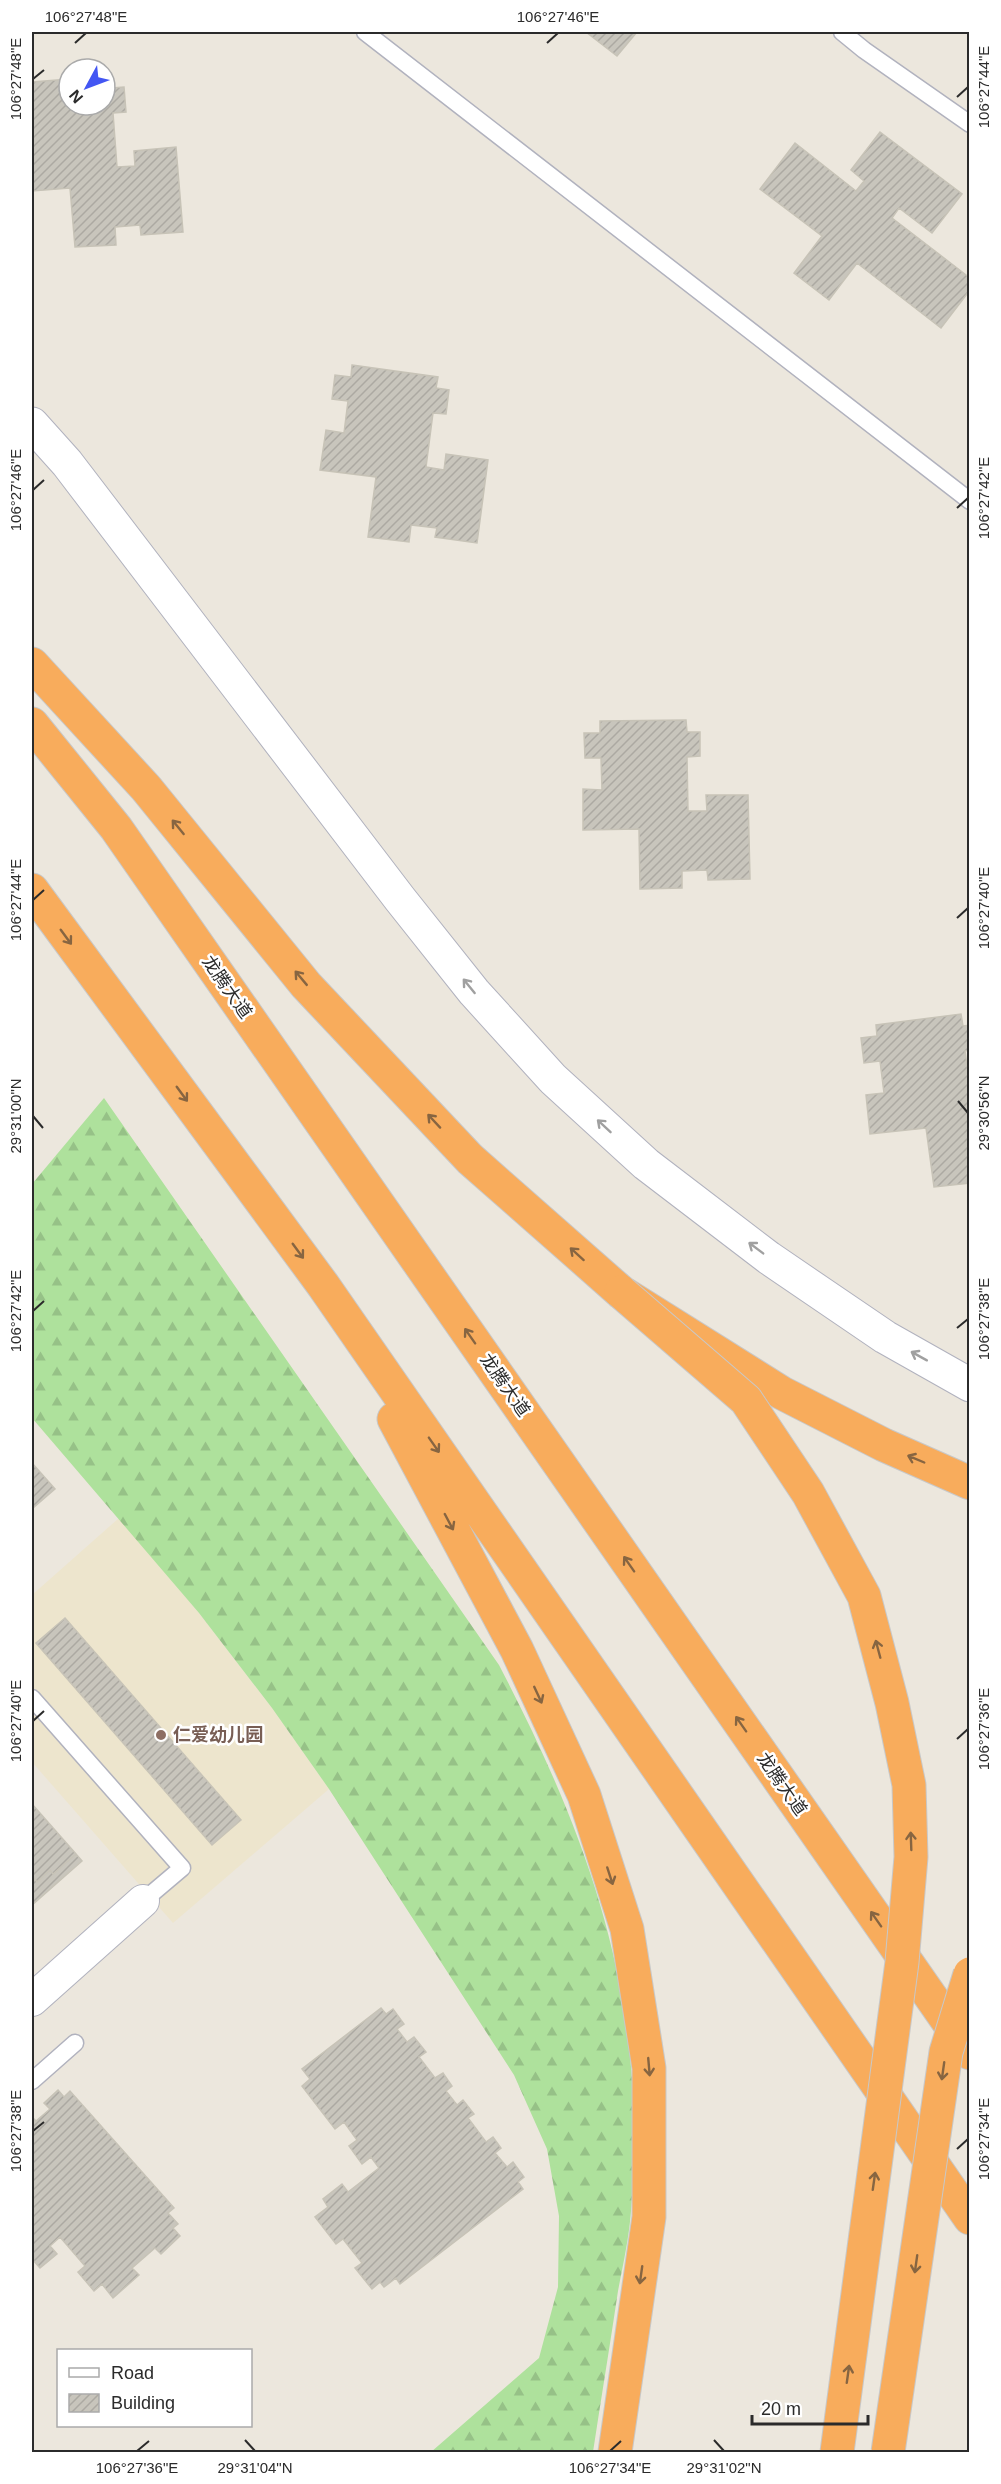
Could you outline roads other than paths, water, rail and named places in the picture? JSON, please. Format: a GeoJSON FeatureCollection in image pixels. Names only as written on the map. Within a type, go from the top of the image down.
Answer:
{"type":"FeatureCollection","features":[{"type":"Feature","properties":{"kind":"highway"},"geometry":{"type":"LineString","coordinates":[[32,664],[146,788],[314,994],[470,1159],[746,1400],[808,1494],[864,1596],[892,1703],[909,1785],[911,1857],[902,1962],[837,2452]]}},
{"type":"Feature","properties":{"kind":"highway","name":"龙腾大道"},"geometry":{"type":"LineString","coordinates":[[32,724],[116,828],[969,2053]]}},
{"type":"Feature","properties":{"kind":"highway"},"geometry":{"type":"LineString","coordinates":[[32,890],[323,1285],[969,2218]]}},
{"type":"Feature","properties":{"kind":"highway"},"geometry":{"type":"LineString","coordinates":[[323,1285],[517,1650],[584,1795],[627,1929],[650,2068],[649,2217],[615,2452]]}},
{"type":"Feature","properties":{"kind":"highway"},"geometry":{"type":"LineString","coordinates":[[621,1292],[782,1393],[884,1445],[969,1483]]}},
{"type":"Feature","properties":{"kind":"highway"},"geometry":{"type":"LineString","coordinates":[[888,2452],[946,2052],[969,1974]]}},
{"type":"Feature","properties":{"kind":"main road"},"geometry":{"type":"LineString","coordinates":[[32,424],[67,463],[444,955],[474,992],[553,1079],[646,1164],[769,1258],[885,1337],[969,1385]]}},
{"type":"Feature","properties":{"kind":"street"},"geometry":{"type":"LineString","coordinates":[[32,2000],[143,1901]]}},
{"type":"Feature","properties":{"kind":"lane"},"geometry":{"type":"LineString","coordinates":[[365,32],[969,501]]}},
{"type":"Feature","properties":{"kind":"lane"},"geometry":{"type":"LineString","coordinates":[[842,32],[969,124]]}},
{"type":"Feature","properties":{"kind":"lane"},"geometry":{"type":"LineString","coordinates":[[32,1698],[182,1868],[143,1901]]}},
{"type":"Feature","properties":{"kind":"lane"},"geometry":{"type":"LineString","coordinates":[[32,2081],[75,2043]]}},
{"type":"Feature","properties":{"kind":"place","name":"仁爱幼儿园"},"geometry":{"type":"Point","coordinates":[161,1735]}}]}
